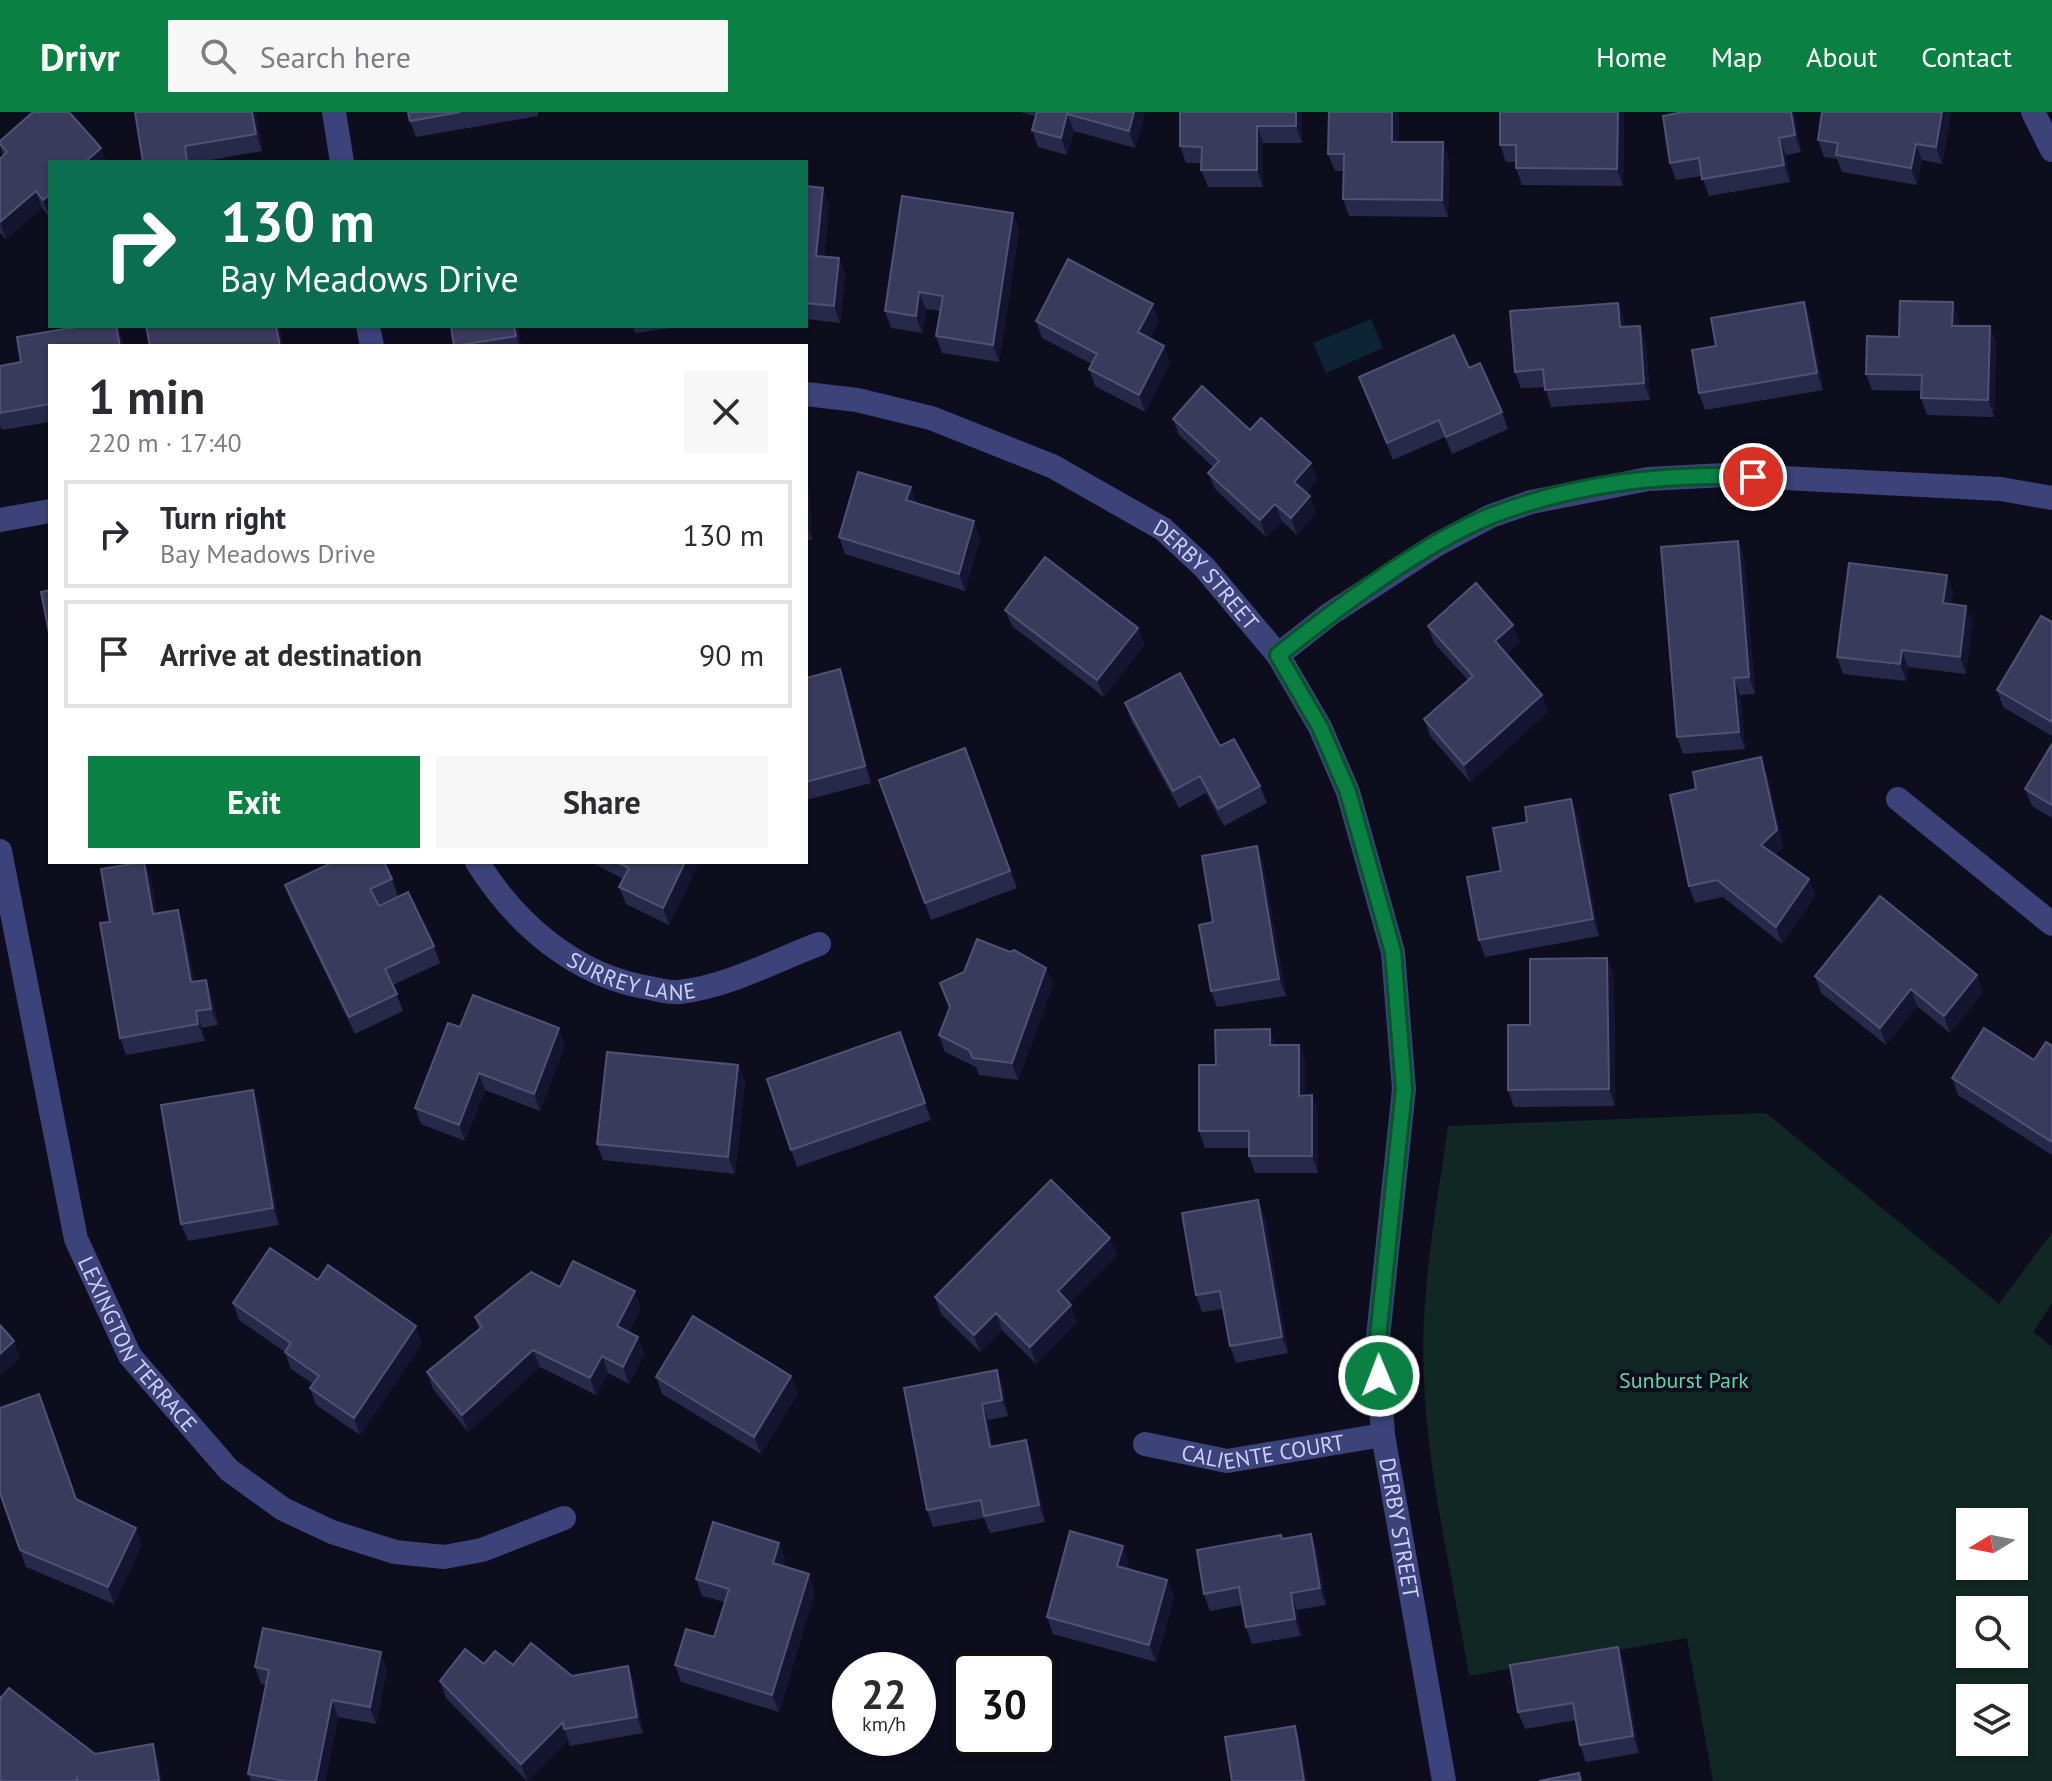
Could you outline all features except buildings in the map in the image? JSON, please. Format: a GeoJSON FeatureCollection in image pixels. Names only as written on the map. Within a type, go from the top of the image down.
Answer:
{"type":"FeatureCollection","features":[{"type":"Feature","properties":{"kind":"street"},"geometry":{"type":"LineString","coordinates":[[334,112],[342,160]]}},
{"type":"Feature","properties":{"kind":"street"},"geometry":{"type":"LineString","coordinates":[[2033,112],[2052,150]]}},
{"type":"Feature","properties":{"kind":"street","name":"DERBY STREET"},"geometry":{"type":"LineString","coordinates":[[808,394],[857,400],[931,418],[1060,471],[1163,529],[1204,567],[1278,655],[1320,727],[1348,792],[1393,952],[1404,1089],[1377,1347],[1383,1435],[1444,1781]]}},
{"type":"Feature","properties":{"kind":"street"},"geometry":{"type":"LineString","coordinates":[[1278,655],[1330,614],[1436,545],[1491,516],[1531,502],[1648,479],[1713,475],[2001,489],[2052,498]]}},
{"type":"Feature","properties":{"kind":"street"},"geometry":{"type":"LineString","coordinates":[[0,520],[48,511]]}},
{"type":"Feature","properties":{"kind":"street"},"geometry":{"type":"LineString","coordinates":[[1898,799],[2052,924]]}},
{"type":"Feature","properties":{"kind":"street","name":"LEXINGTON TERRACE"},"geometry":{"type":"LineString","coordinates":[[0,851],[76,1239],[101,1299],[140,1368],[229,1470],[283,1509],[332,1532],[395,1552],[444,1557],[482,1550],[564,1518]]}},
{"type":"Feature","properties":{"kind":"street","name":"SURREY LANE"},"geometry":{"type":"LineString","coordinates":[[478,864],[498,895],[537,935],[577,962],[627,984],[677,992],[721,983],[819,944]]}},
{"type":"Feature","properties":{"kind":"street","name":"CALIENTE COURT"},"geometry":{"type":"LineString","coordinates":[[1145,1444],[1227,1461],[1383,1435]]}},
{"type":"Feature","properties":{"kind":"green space","name":"Sunburst Park"},"geometry":{"type":"Polygon","coordinates":[[[1766,1113],[1999,1304],[2052,1232],[2052,1303],[2033,1332],[2052,1347],[2052,1781],[1713,1781],[1687,1638],[1469,1676],[1437,1499],[1426,1409],[1424,1320],[1448,1126],[1766,1113]]]}},
{"type":"Feature","properties":{"kind":"water"},"geometry":{"type":"Polygon","coordinates":[[[1371,319],[1383,348],[1326,373],[1313,343],[1371,319]]]}},
{"type":"Feature","properties":{"kind":"route"},"geometry":{"type":"LineString","coordinates":[[1379,1376],[1377,1347],[1404,1089],[1402,1031],[1393,952],[1348,792],[1320,727],[1278,655],[1330,614],[1436,545],[1491,516],[1531,502],[1648,479],[1725,475],[1753,477]]}}]}
